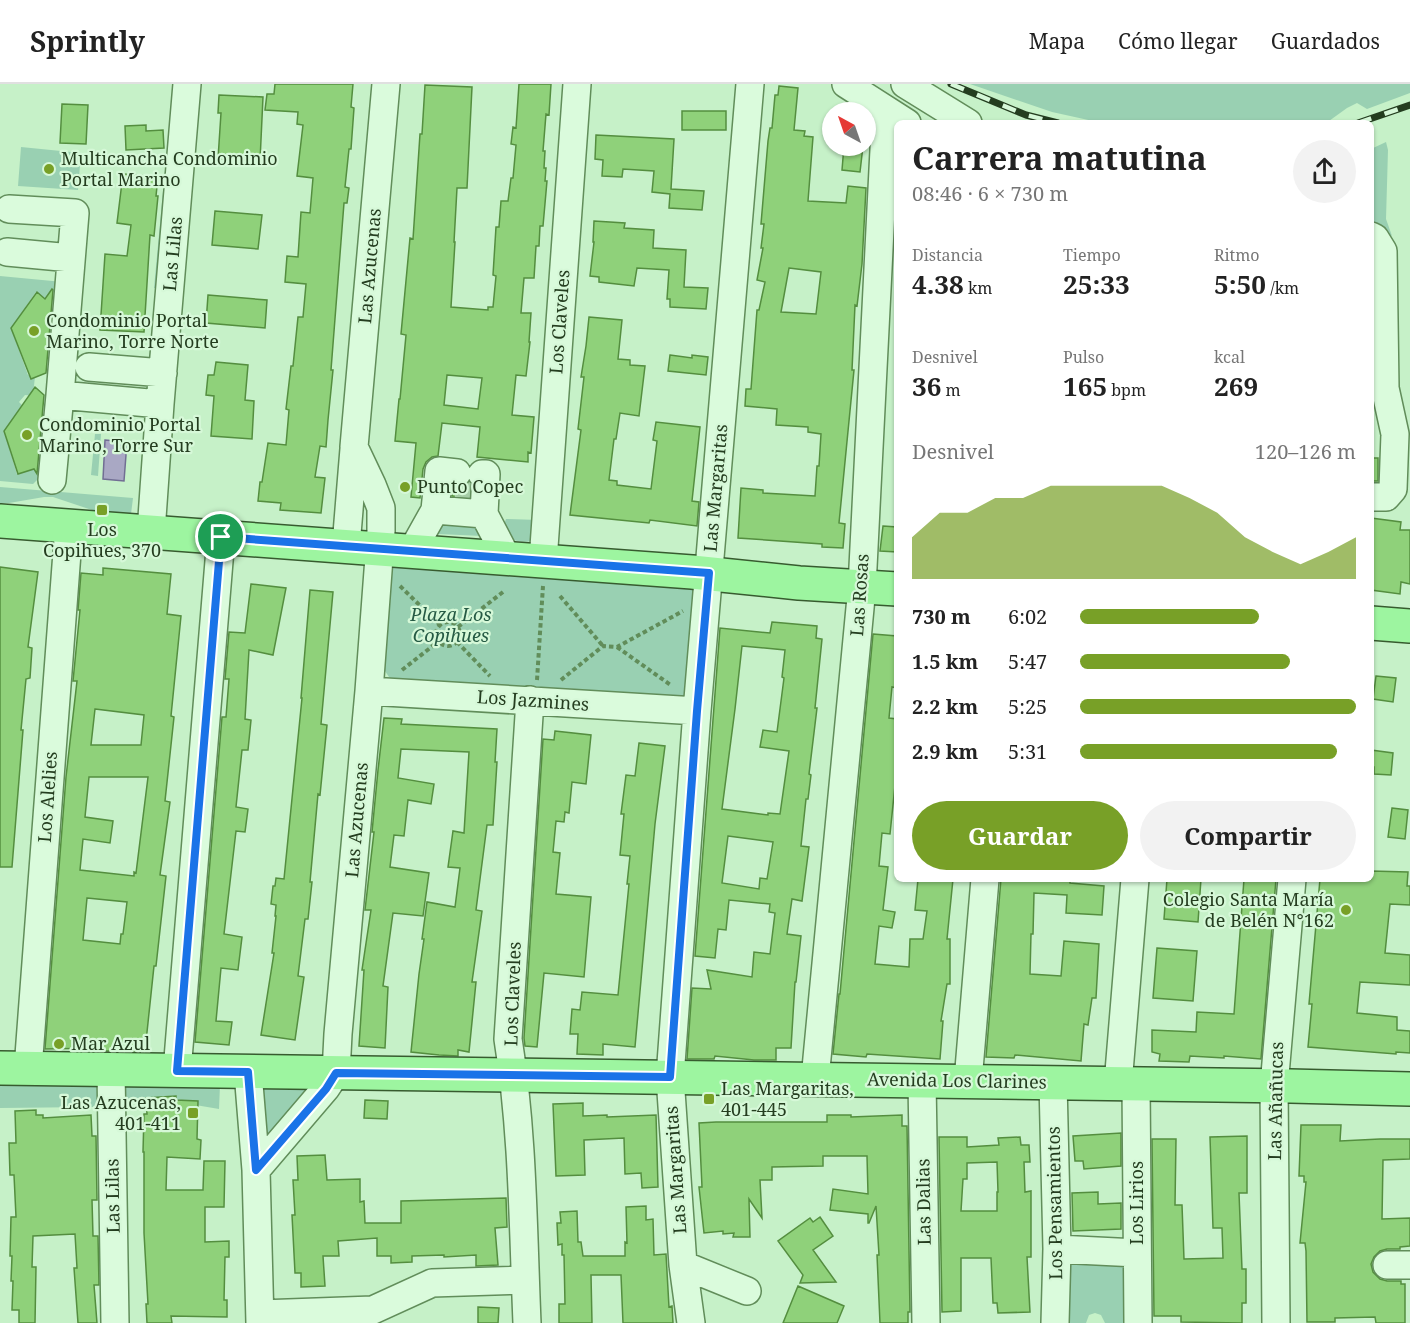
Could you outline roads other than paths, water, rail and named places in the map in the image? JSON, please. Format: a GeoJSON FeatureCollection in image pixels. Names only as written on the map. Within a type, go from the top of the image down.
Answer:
{"type":"FeatureCollection","features":[{"type":"Feature","properties":{"kind":"main road"},"geometry":{"type":"LineString","coordinates":[[0,521],[894,589]]}},
{"type":"Feature","properties":{"kind":"main road"},"geometry":{"type":"LineString","coordinates":[[1374,623],[1410,626]]}},
{"type":"Feature","properties":{"kind":"main road","name":"Avenida Los Clarines"},"geometry":{"type":"LineString","coordinates":[[14,1069],[1410,1089]]}},
{"type":"Feature","properties":{"kind":"street","name":"Las Lilas"},"geometry":{"type":"LineString","coordinates":[[151,532],[187,84]]}},
{"type":"Feature","properties":{"kind":"street","name":"Las Azucenas"},"geometry":{"type":"LineString","coordinates":[[346,546],[386,84]]}},
{"type":"Feature","properties":{"kind":"street","name":"Los Claveles"},"geometry":{"type":"LineString","coordinates":[[543,561],[577,84]]}},
{"type":"Feature","properties":{"kind":"street","name":"Las Margaritas"},"geometry":{"type":"LineString","coordinates":[[691,1323],[683,1265],[670,1077],[697,711],[750,84]]}},
{"type":"Feature","properties":{"kind":"street"},"geometry":{"type":"LineString","coordinates":[[846,84],[897,116]]}},
{"type":"Feature","properties":{"kind":"street"},"geometry":{"type":"LineString","coordinates":[[905,84],[963,120]]}},
{"type":"Feature","properties":{"kind":"street","name":"Las Rosas"},"geometry":{"type":"LineString","coordinates":[[815,1079],[862,587],[894,156]]}},
{"type":"Feature","properties":{"kind":"street"},"geometry":{"type":"LineString","coordinates":[[9,209],[75,213],[52,480]]}},
{"type":"Feature","properties":{"kind":"street"},"geometry":{"type":"LineString","coordinates":[[1374,238],[1383,251],[1378,383],[1403,439],[1393,489],[1386,497],[1374,497]]}},
{"type":"Feature","properties":{"kind":"street"},"geometry":{"type":"LineString","coordinates":[[7,252],[71,258]]}},
{"type":"Feature","properties":{"kind":"street"},"geometry":{"type":"LineString","coordinates":[[89,368],[163,373]]}},
{"type":"Feature","properties":{"kind":"street"},"geometry":{"type":"LineString","coordinates":[[1378,383],[1410,404]]}},
{"type":"Feature","properties":{"kind":"street"},"geometry":{"type":"LineString","coordinates":[[60,395],[160,404]]}},
{"type":"Feature","properties":{"kind":"street"},"geometry":{"type":"LineString","coordinates":[[1374,421],[1403,439]]}},
{"type":"Feature","properties":{"kind":"street","name":"Las Azucenas"},"geometry":{"type":"LineString","coordinates":[[336,1073],[380,549],[381,508],[354,447]]}},
{"type":"Feature","properties":{"kind":"street"},"geometry":{"type":"LineString","coordinates":[[412,551],[464,492],[507,558]]}},
{"type":"Feature","properties":{"kind":"street","name":"Los Alelies"},"geometry":{"type":"LineString","coordinates":[[14,1069],[69,526]]}},
{"type":"Feature","properties":{"kind":"street"},"geometry":{"type":"LineString","coordinates":[[177,1071],[221,537]]}},
{"type":"Feature","properties":{"kind":"street","name":"Los Jazmines"},"geometry":{"type":"LineString","coordinates":[[369,691],[697,711]]}},
{"type":"Feature","properties":{"kind":"street","name":"Los Claveles"},"geometry":{"type":"LineString","coordinates":[[526,1323],[522,1183],[514,1075],[508,1039],[530,700]]}},
{"type":"Feature","properties":{"kind":"street"},"geometry":{"type":"LineString","coordinates":[[968,1082],[985,882]]}},
{"type":"Feature","properties":{"kind":"street","name":"Los Lirios"},"geometry":{"type":"LineString","coordinates":[[1135,882],[1127,1084],[1137,1253],[1138,1323]]}},
{"type":"Feature","properties":{"kind":"street","name":"Las Añañucas"},"geometry":{"type":"LineString","coordinates":[[1276,1323],[1274,1086],[1292,882]]}},
{"type":"Feature","properties":{"kind":"street","name":"Las Lilas"},"geometry":{"type":"LineString","coordinates":[[111,1070],[115,1323]]}},
{"type":"Feature","properties":{"kind":"street"},"geometry":{"type":"LineString","coordinates":[[248,1072],[256,1170],[260,1318],[373,1310],[432,1283],[525,1280]]}},
{"type":"Feature","properties":{"kind":"street"},"geometry":{"type":"LineString","coordinates":[[256,1170],[326,1089],[336,1073]]}},
{"type":"Feature","properties":{"kind":"street","name":"Las Dalias"},"geometry":{"type":"LineString","coordinates":[[922,1081],[926,1323]]}},
{"type":"Feature","properties":{"kind":"street","name":"Los Pensamientos"},"geometry":{"type":"LineString","coordinates":[[1053,1083],[1057,1249],[1055,1323]]}},
{"type":"Feature","properties":{"kind":"street"},"geometry":{"type":"LineString","coordinates":[[1057,1249],[1137,1253]]}},
{"type":"Feature","properties":{"kind":"street"},"geometry":{"type":"LineString","coordinates":[[683,1265],[747,1291]]}},
{"type":"Feature","properties":{"kind":"water"},"geometry":{"type":"Polygon","coordinates":[[[105,440],[127,442],[124,481],[103,479],[105,440]]]}},
{"type":"Feature","properties":{"kind":"tunnel"},"geometry":{"type":"LineString","coordinates":[[455,490],[481,491]]}},
{"type":"Feature","properties":{"kind":"railway"},"geometry":{"type":"LineString","coordinates":[[951,84],[1026,115],[1046,120]]}},
{"type":"Feature","properties":{"kind":"railway"},"geometry":{"type":"LineString","coordinates":[[1367,120],[1410,105]]}},
{"type":"Feature","properties":{"kind":"place","name":"Multicancha Condominio Portal Marino"},"geometry":{"type":"Point","coordinates":[49,169]}},
{"type":"Feature","properties":{"kind":"place","name":"Condominio Portal Marino, Torre Norte"},"geometry":{"type":"Point","coordinates":[34,331]}},
{"type":"Feature","properties":{"kind":"place","name":"Condominio Portal Marino, Torre Sur"},"geometry":{"type":"Point","coordinates":[27,435]}},
{"type":"Feature","properties":{"kind":"place","name":"Punto Copec"},"geometry":{"type":"Point","coordinates":[405,487]}},
{"type":"Feature","properties":{"kind":"place","name":"Los Copihues, 370"},"geometry":{"type":"Point","coordinates":[102,510]}},
{"type":"Feature","properties":{"kind":"place","name":"Colegio Santa María de Belén N°162"},"geometry":{"type":"Point","coordinates":[1346,910]}},
{"type":"Feature","properties":{"kind":"place","name":"Mar Azul"},"geometry":{"type":"Point","coordinates":[59,1044]}},
{"type":"Feature","properties":{"kind":"place","name":"Las Margaritas, 401-445"},"geometry":{"type":"Point","coordinates":[709,1099]}},
{"type":"Feature","properties":{"kind":"place","name":"Las Azucenas, 401-411"},"geometry":{"type":"Point","coordinates":[193,1113]}},
{"type":"Feature","properties":{"kind":"park label","name":"Plaza Los Copihues"},"geometry":{"type":"Point","coordinates":[451,625]}}]}
